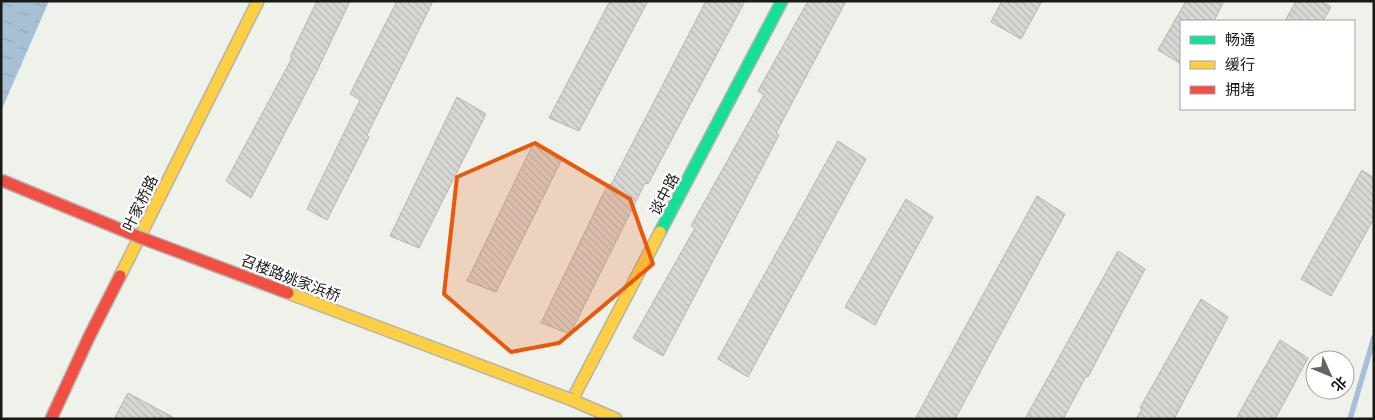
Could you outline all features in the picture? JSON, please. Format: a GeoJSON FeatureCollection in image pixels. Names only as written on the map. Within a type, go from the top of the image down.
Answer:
{"type":"FeatureCollection","features":[{"type":"Feature","properties":{"kind":"street","name":"叶家桥路"},"geometry":{"type":"LineString","coordinates":[[51,419],[89,337],[258,1]]}},
{"type":"Feature","properties":{"kind":"street","name":"谈中路"},"geometry":{"type":"LineString","coordinates":[[572,400],[782,1]]}},
{"type":"Feature","properties":{"kind":"street","name":"召楼路姚家浜桥"},"geometry":{"type":"LineString","coordinates":[[1,180],[139,237],[572,400],[616,419]]}},
{"type":"Feature","properties":{"kind":"highlighted area"},"geometry":{"type":"Polygon","coordinates":[[[535,143],[630,199],[653,264],[559,343],[511,352],[444,294],[457,177],[535,143]]]}},
{"type":"Feature","properties":{"kind":"water"},"geometry":{"type":"Polygon","coordinates":[[[1,1],[49,1],[1,111],[1,1]]]}},
{"type":"Feature","properties":{"kind":"building"},"geometry":{"type":"Polygon","coordinates":[[[317,1],[350,1],[316,73],[251,198],[226,181],[292,58],[290,57],[317,1]]]}},
{"type":"Feature","properties":{"kind":"building"},"geometry":{"type":"Polygon","coordinates":[[[397,1],[433,1],[367,135],[369,137],[327,220],[307,209],[360,100],[350,94],[397,1]]]}},
{"type":"Feature","properties":{"kind":"building"},"geometry":{"type":"Polygon","coordinates":[[[610,1],[648,1],[579,131],[549,118],[610,1]]]}},
{"type":"Feature","properties":{"kind":"building"},"geometry":{"type":"Polygon","coordinates":[[[706,1],[745,1],[648,184],[645,183],[570,334],[541,323],[608,184],[611,185],[706,1]]]}},
{"type":"Feature","properties":{"kind":"building"},"geometry":{"type":"Polygon","coordinates":[[[808,1],[846,1],[776,133],[779,135],[663,356],[633,338],[695,228],[691,226],[764,95],[758,91],[808,1]]]}},
{"type":"Feature","properties":{"kind":"building"},"geometry":{"type":"Polygon","coordinates":[[[1002,1],[1042,1],[1021,39],[991,22],[1002,1]]]}},
{"type":"Feature","properties":{"kind":"building"},"geometry":{"type":"Polygon","coordinates":[[[1186,1],[1224,1],[1214,20],[1180,20],[1180,63],[1158,50],[1186,1]]]}},
{"type":"Feature","properties":{"kind":"building"},"geometry":{"type":"Polygon","coordinates":[[[1296,1],[1321,1],[1331,7],[1324,20],[1286,20],[1296,1]]]}},
{"type":"Feature","properties":{"kind":"building"},"geometry":{"type":"Polygon","coordinates":[[[457,97],[486,114],[419,248],[390,236],[457,97]]]}},
{"type":"Feature","properties":{"kind":"building"},"geometry":{"type":"Polygon","coordinates":[[[838,141],[866,159],[748,377],[718,359],[838,141]]]}},
{"type":"Feature","properties":{"kind":"building"},"geometry":{"type":"Polygon","coordinates":[[[534,142],[562,159],[496,292],[467,281],[534,142]]]}},
{"type":"Feature","properties":{"kind":"building"},"geometry":{"type":"Polygon","coordinates":[[[1362,170],[1374,178],[1374,218],[1331,296],[1301,279],[1362,170]]]}},
{"type":"Feature","properties":{"kind":"building"},"geometry":{"type":"Polygon","coordinates":[[[1037,196],[1065,214],[955,419],[915,419],[1037,196]]]}},
{"type":"Feature","properties":{"kind":"building"},"geometry":{"type":"Polygon","coordinates":[[[906,199],[933,217],[875,325],[845,307],[906,199]]]}},
{"type":"Feature","properties":{"kind":"building"},"geometry":{"type":"Polygon","coordinates":[[[1118,251],[1145,269],[1088,377],[1086,376],[1063,419],[1025,419],[1118,251]]]}},
{"type":"Feature","properties":{"kind":"building"},"geometry":{"type":"Polygon","coordinates":[[[1201,299],[1228,317],[1174,419],[1136,419],[1142,409],[1140,408],[1201,299]]]}},
{"type":"Feature","properties":{"kind":"building"},"geometry":{"type":"Polygon","coordinates":[[[1280,340],[1305,356],[1305,364],[1275,419],[1236,419],[1280,340]]]}},
{"type":"Feature","properties":{"kind":"building"},"geometry":{"type":"Polygon","coordinates":[[[128,393],[176,419],[114,419],[128,393]]]}},
{"type":"Feature","properties":{"kind":"waterway"},"geometry":{"type":"LineString","coordinates":[[1350,419],[1374,337]]}},
{"type":"Feature","properties":{"kind":"traffic: fast"},"geometry":{"type":"LineString","coordinates":[[660,232],[782,1]]}},
{"type":"Feature","properties":{"kind":"traffic: slow"},"geometry":{"type":"LineString","coordinates":[[120,276],[258,1]]}},
{"type":"Feature","properties":{"kind":"traffic: slow"},"geometry":{"type":"LineString","coordinates":[[616,419],[572,400],[660,232]]}},
{"type":"Feature","properties":{"kind":"traffic: slow"},"geometry":{"type":"LineString","coordinates":[[288,293],[572,400]]}},
{"type":"Feature","properties":{"kind":"traffic: jam"},"geometry":{"type":"LineString","coordinates":[[1,180],[139,237],[288,293]]}},
{"type":"Feature","properties":{"kind":"traffic: jam"},"geometry":{"type":"LineString","coordinates":[[51,419],[120,276]]}}]}
